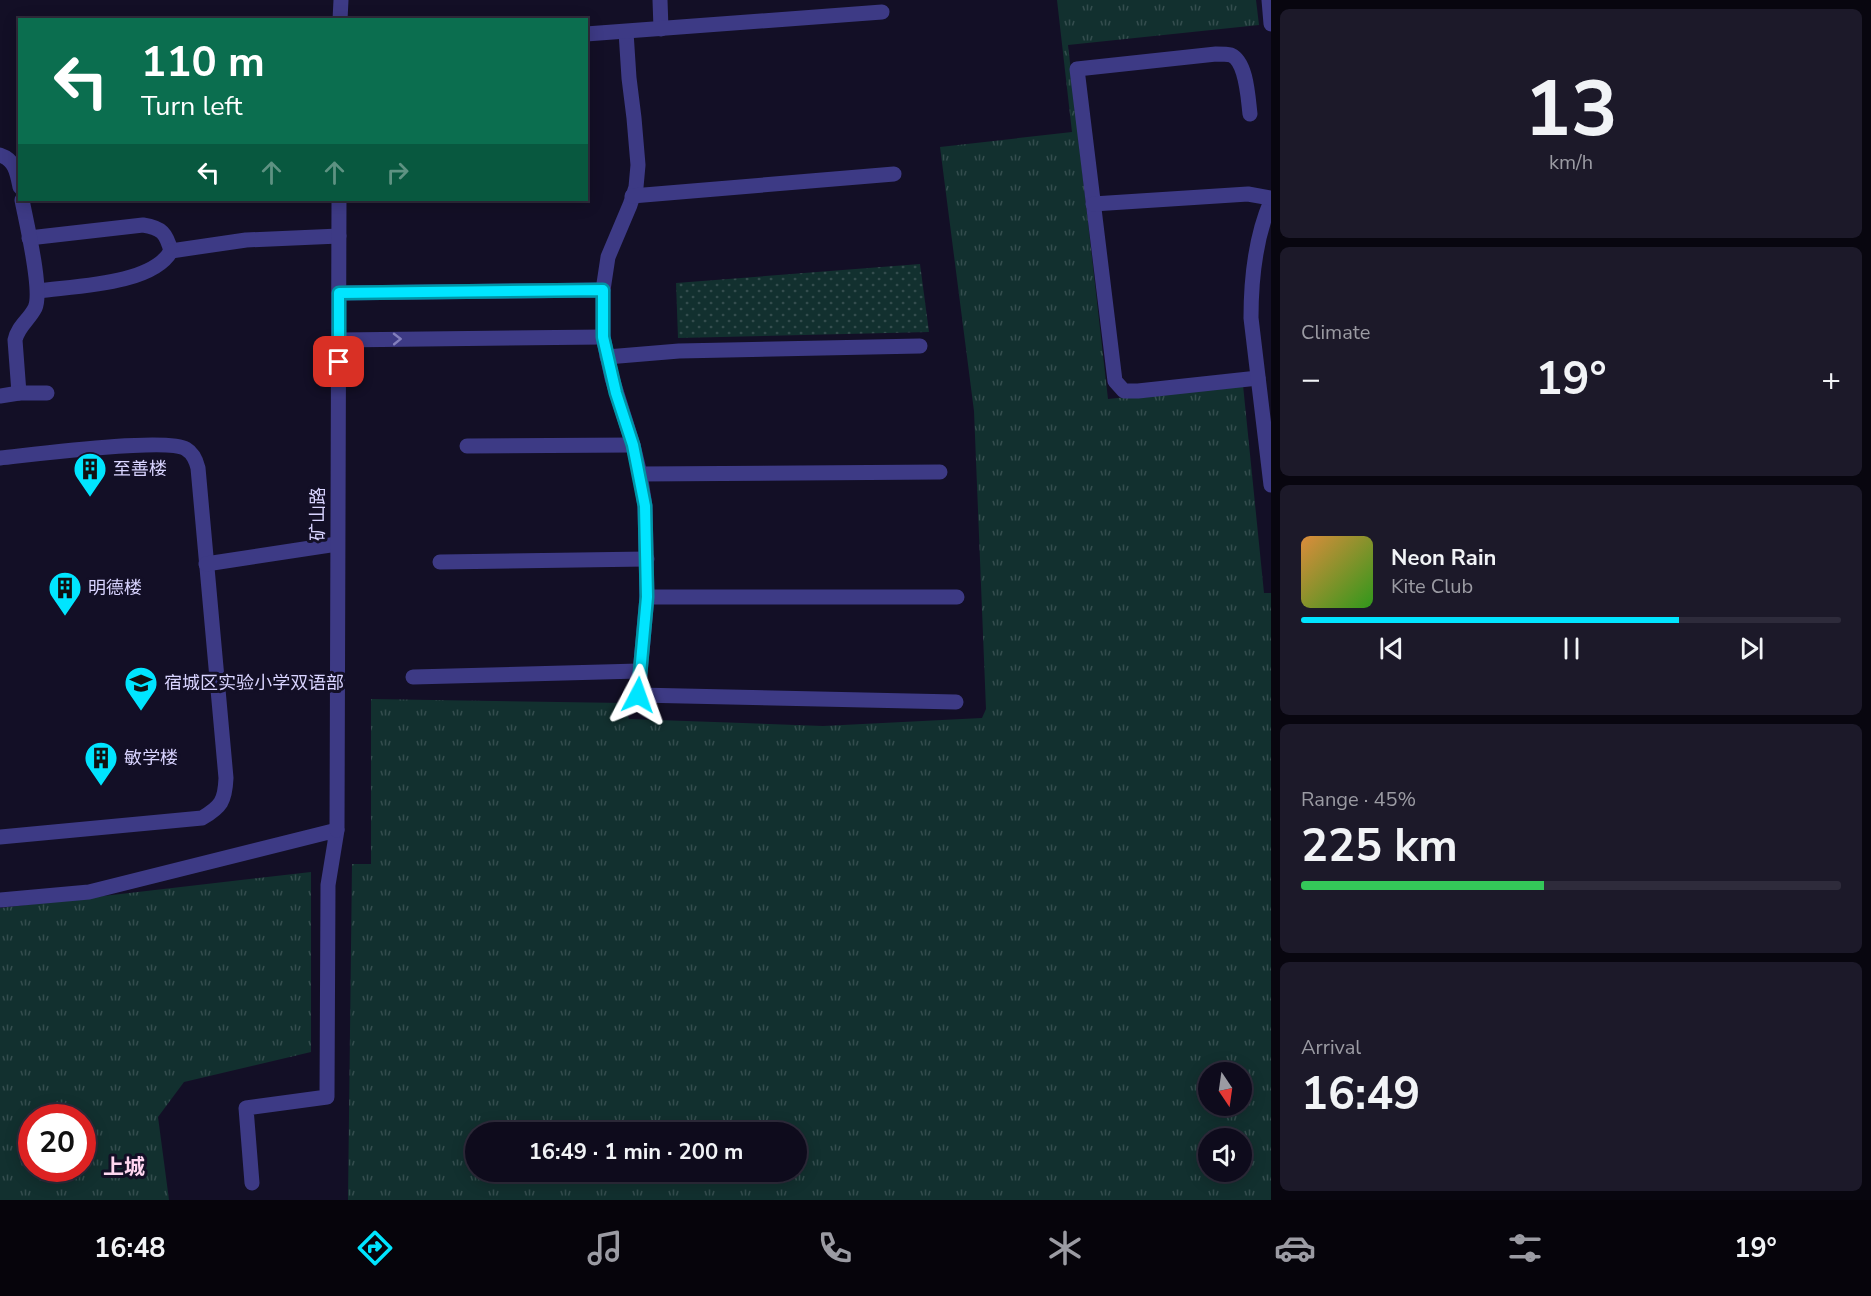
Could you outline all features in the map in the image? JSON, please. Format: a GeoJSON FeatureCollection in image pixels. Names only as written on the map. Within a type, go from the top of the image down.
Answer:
{"type":"FeatureCollection","features":[{"type":"Feature","properties":{"kind":"street"},"geometry":{"type":"LineString","coordinates":[[340,18],[341,0]]}},
{"type":"Feature","properties":{"kind":"street"},"geometry":{"type":"LineString","coordinates":[[660,0],[662,29]]}},
{"type":"Feature","properties":{"kind":"street"},"geometry":{"type":"LineString","coordinates":[[1269,0],[1271,24]]}},
{"type":"Feature","properties":{"kind":"street"},"geometry":{"type":"LineString","coordinates":[[588,34],[882,12]]}},
{"type":"Feature","properties":{"kind":"street"},"geometry":{"type":"LineString","coordinates":[[626,32],[628,78],[638,165],[636,187],[608,256],[603,290],[603,337],[633,445],[645,506],[647,597],[638,695],[956,702]]}},
{"type":"Feature","properties":{"kind":"street"},"geometry":{"type":"LineString","coordinates":[[1251,114],[1240,62],[1231,55],[1216,54],[1077,69],[1115,381],[1124,391],[1258,378]]}},
{"type":"Feature","properties":{"kind":"street"},"geometry":{"type":"LineString","coordinates":[[0,155],[13,164],[18,180]]}},
{"type":"Feature","properties":{"kind":"street"},"geometry":{"type":"LineString","coordinates":[[632,195],[894,174]]}},
{"type":"Feature","properties":{"kind":"street"},"geometry":{"type":"LineString","coordinates":[[1093,204],[1248,194],[1271,199],[1257,244],[1251,292],[1251,318],[1271,485]]}},
{"type":"Feature","properties":{"kind":"street"},"geometry":{"type":"LineString","coordinates":[[18,393],[15,340],[17,331],[35,307],[38,291],[22,201]]}},
{"type":"Feature","properties":{"kind":"street","name":"矿山路"},"geometry":{"type":"LineString","coordinates":[[252,1183],[246,1108],[327,1097],[328,885],[337,830],[339,201]]}},
{"type":"Feature","properties":{"kind":"street"},"geometry":{"type":"LineString","coordinates":[[29,238],[143,225],[162,231],[167,236],[171,251]]}},
{"type":"Feature","properties":{"kind":"street"},"geometry":{"type":"LineString","coordinates":[[38,291],[129,279],[152,270],[171,251],[246,240],[339,236]]}},
{"type":"Feature","properties":{"kind":"street"},"geometry":{"type":"LineString","coordinates":[[339,293],[603,290]]}},
{"type":"Feature","properties":{"kind":"street"},"geometry":{"type":"LineString","coordinates":[[339,339],[603,337]]}},
{"type":"Feature","properties":{"kind":"street"},"geometry":{"type":"LineString","coordinates":[[607,357],[679,351],[920,346]]}},
{"type":"Feature","properties":{"kind":"street"},"geometry":{"type":"LineString","coordinates":[[0,396],[18,393],[47,393]]}},
{"type":"Feature","properties":{"kind":"street"},"geometry":{"type":"LineString","coordinates":[[0,458],[156,444],[185,448],[194,456],[198,468],[226,778],[225,794],[220,806],[202,818],[0,837]]}},
{"type":"Feature","properties":{"kind":"street"},"geometry":{"type":"LineString","coordinates":[[466,446],[633,445]]}},
{"type":"Feature","properties":{"kind":"street"},"geometry":{"type":"LineString","coordinates":[[640,474],[940,472]]}},
{"type":"Feature","properties":{"kind":"street"},"geometry":{"type":"LineString","coordinates":[[206,564],[338,544]]}},
{"type":"Feature","properties":{"kind":"street"},"geometry":{"type":"LineString","coordinates":[[440,562],[647,560]]}},
{"type":"Feature","properties":{"kind":"street"},"geometry":{"type":"LineString","coordinates":[[647,597],[957,597]]}},
{"type":"Feature","properties":{"kind":"street"},"geometry":{"type":"LineString","coordinates":[[413,677],[639,670]]}},
{"type":"Feature","properties":{"kind":"street"},"geometry":{"type":"LineString","coordinates":[[0,900],[89,892],[337,830]]}},
{"type":"Feature","properties":{"kind":"green space"},"geometry":{"type":"Polygon","coordinates":[[[1057,0],[1256,0],[1259,25],[1068,45],[1108,399],[1243,385],[1264,593],[1271,593],[1271,1200],[348,1200],[352,864],[371,864],[371,699],[624,703],[629,719],[823,726],[982,718],[986,709],[974,411],[940,147],[1072,132],[1057,0]]]}},
{"type":"Feature","properties":{"kind":"green space"},"geometry":{"type":"Polygon","coordinates":[[[920,264],[929,332],[678,338],[676,283],[920,264]]]}},
{"type":"Feature","properties":{"kind":"green space"},"geometry":{"type":"Polygon","coordinates":[[[311,872],[311,1052],[184,1082],[158,1117],[169,1200],[0,1200],[0,908],[311,872]]]}},
{"type":"Feature","properties":{"kind":"place","name":"至善楼"},"geometry":{"type":"Point","coordinates":[90,498]}},
{"type":"Feature","properties":{"kind":"place","name":"明德楼"},"geometry":{"type":"Point","coordinates":[65,617]}},
{"type":"Feature","properties":{"kind":"place","name":"宿城区实验小学双语部"},"geometry":{"type":"Point","coordinates":[141,712]}},
{"type":"Feature","properties":{"kind":"place","name":"敏学楼"},"geometry":{"type":"Point","coordinates":[101,787]}},
{"type":"Feature","properties":{"kind":"district","name":"上城"},"geometry":{"type":"Point","coordinates":[124,1167]}},
{"type":"Feature","properties":{"kind":"route"},"geometry":{"type":"LineString","coordinates":[[339,362],[339,293],[603,290],[603,337],[616,393],[633,445],[645,506],[647,597],[638,695]]}}]}
